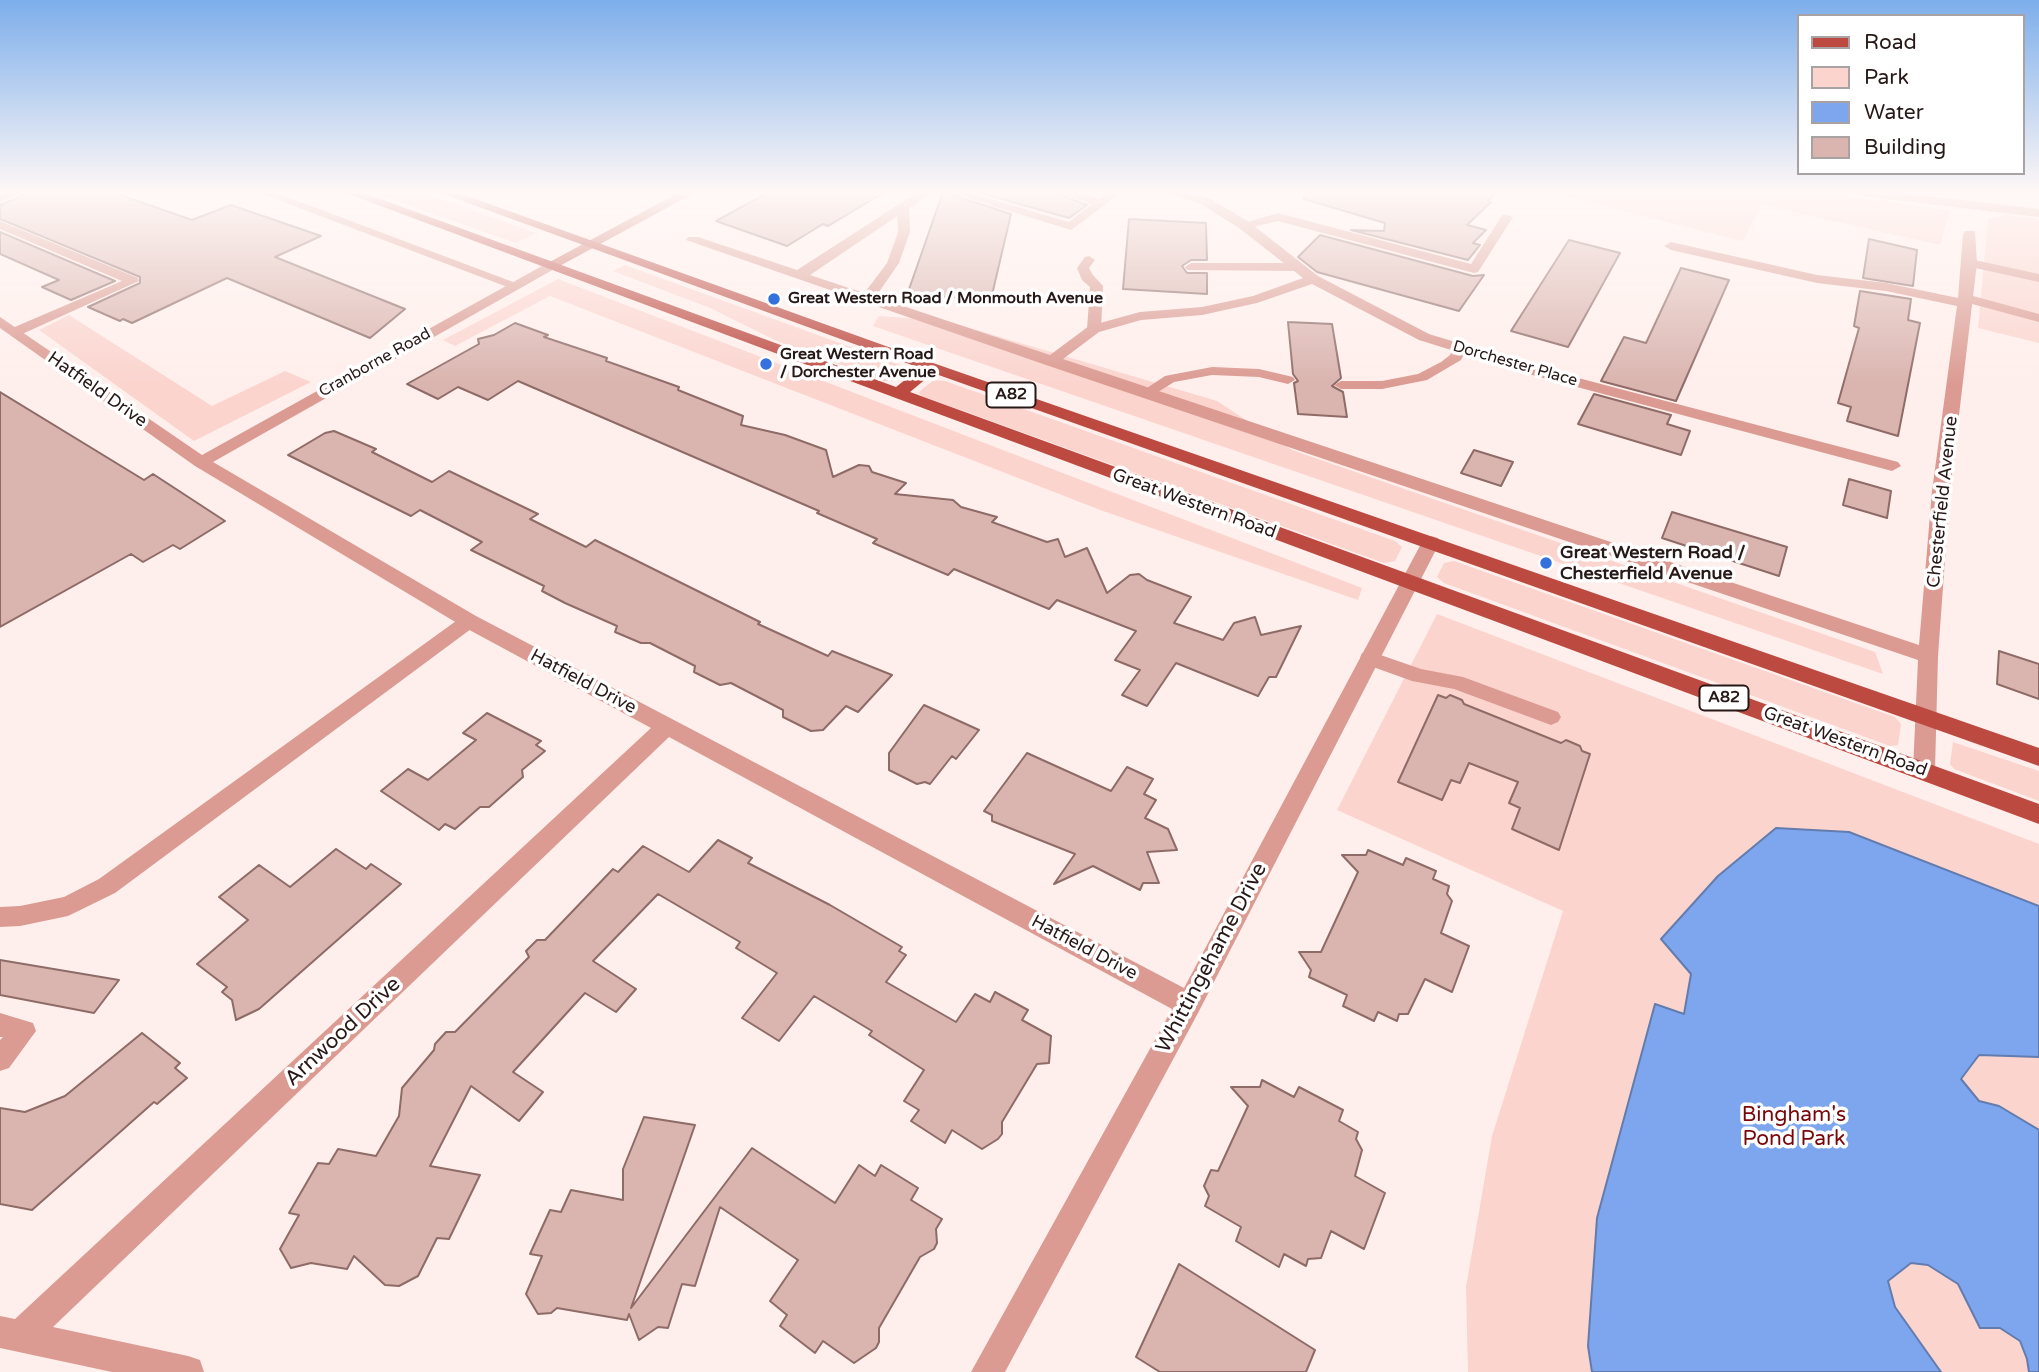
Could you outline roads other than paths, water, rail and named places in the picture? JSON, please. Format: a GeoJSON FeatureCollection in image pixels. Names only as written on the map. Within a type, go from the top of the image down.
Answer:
{"type":"FeatureCollection","features":[{"type":"Feature","properties":{"kind":"main road","name":"Great Western Road"},"geometry":{"type":"LineString","coordinates":[[526,256],[2039,814]]}},
{"type":"Feature","properties":{"kind":"main road","name":"A82"},"geometry":{"type":"LineString","coordinates":[[625,256],[931,367],[2039,757]]}},
{"type":"Feature","properties":{"kind":"main road"},"geometry":{"type":"LineString","coordinates":[[897,395],[931,367]]}},
{"type":"Feature","properties":{"kind":"street"},"geometry":{"type":"LineString","coordinates":[[551,265],[569,256]]}},
{"type":"Feature","properties":{"kind":"street"},"geometry":{"type":"LineString","coordinates":[[742,256],[1928,656]]}},
{"type":"Feature","properties":{"kind":"street"},"geometry":{"type":"LineString","coordinates":[[800,275],[829,256]]}},
{"type":"Feature","properties":{"kind":"street","name":"Dorchester Place"},"geometry":{"type":"LineString","coordinates":[[1284,256],[1313,279],[1424,337],[1538,372],[1892,466]]}},
{"type":"Feature","properties":{"kind":"street"},"geometry":{"type":"LineString","coordinates":[[1715,256],[1816,279],[1886,287],[1966,301]]}},
{"type":"Feature","properties":{"kind":"street","name":"Chesterfield Avenue"},"geometry":{"type":"LineString","coordinates":[[1924,771],[1928,656],[1941,491],[1970,256]]}},
{"type":"Feature","properties":{"kind":"street","name":"Cranborne Road"},"geometry":{"type":"LineString","coordinates":[[201,462],[551,265]]}},
{"type":"Feature","properties":{"kind":"street"},"geometry":{"type":"LineString","coordinates":[[1051,362],[1072,343],[1094,330],[1140,316],[1202,311],[1256,299],[1313,279]]}},
{"type":"Feature","properties":{"kind":"street","name":"Hatfield Drive"},"geometry":{"type":"LineString","coordinates":[[7,327],[201,462],[469,621],[1189,1004]]}},
{"type":"Feature","properties":{"kind":"street","name":"Whittingehame Drive"},"geometry":{"type":"LineString","coordinates":[[988,1372],[1189,1004],[1431,541]]}},
{"type":"Feature","properties":{"kind":"street","name":"Arnwood Drive"},"geometry":{"type":"LineString","coordinates":[[10,1334],[666,727]]}},
{"type":"Feature","properties":{"kind":"street"},"geometry":{"type":"LineString","coordinates":[[10,1334],[188,1372]]}},
{"type":"Feature","properties":{"kind":"lane"},"geometry":{"type":"LineString","coordinates":[[7,327],[133,281],[74,256]]}},
{"type":"Feature","properties":{"kind":"lane"},"geometry":{"type":"LineString","coordinates":[[437,256],[515,285]]}},
{"type":"Feature","properties":{"kind":"lane"},"geometry":{"type":"LineString","coordinates":[[867,299],[895,256]]}},
{"type":"Feature","properties":{"kind":"lane"},"geometry":{"type":"LineString","coordinates":[[1425,256],[1474,269],[1482,256]]}},
{"type":"Feature","properties":{"kind":"lane"},"geometry":{"type":"LineString","coordinates":[[1089,260],[1083,268],[1097,286],[1094,330]]}},
{"type":"Feature","properties":{"kind":"lane"},"geometry":{"type":"LineString","coordinates":[[1970,263],[2039,278]]}},
{"type":"Feature","properties":{"kind":"lane"},"geometry":{"type":"LineString","coordinates":[[1191,267],[1298,267]]}},
{"type":"Feature","properties":{"kind":"lane"},"geometry":{"type":"LineString","coordinates":[[1966,301],[2039,318]]}},
{"type":"Feature","properties":{"kind":"lane"},"geometry":{"type":"LineString","coordinates":[[1341,385],[1382,385],[1422,377],[1446,366],[1456,357],[1460,348]]}},
{"type":"Feature","properties":{"kind":"lane"},"geometry":{"type":"LineString","coordinates":[[1145,394],[1170,379],[1212,370],[1259,373],[1288,380]]}},
{"type":"Feature","properties":{"kind":"lane"},"geometry":{"type":"LineString","coordinates":[[0,916],[20,916],[68,906],[107,886],[469,621]]}},
{"type":"Feature","properties":{"kind":"lane"},"geometry":{"type":"LineString","coordinates":[[1369,658],[1419,676],[1456,682],[1551,717]]}},
{"type":"Feature","properties":{"kind":"lane"},"geometry":{"type":"LineString","coordinates":[[0,1025],[24,1031],[0,1059]]}},
{"type":"Feature","properties":{"kind":"water","name":"Bingham's Pond Park"},"geometry":{"type":"Polygon","coordinates":[[[1776,828],[1849,832],[2039,906],[2039,1057],[1979,1055],[1961,1079],[1979,1101],[1999,1106],[2039,1130],[2039,1372],[2029,1372],[2020,1341],[2000,1328],[1980,1328],[1958,1284],[1928,1265],[1911,1263],[1888,1281],[1895,1307],[1941,1372],[1592,1372],[1588,1346],[1597,1218],[1655,1004],[1684,1014],[1691,974],[1661,939],[1718,876],[1776,828]]]}},
{"type":"Feature","properties":{"kind":"place","name":"Great Western Road / Monmouth Avenue"},"geometry":{"type":"Point","coordinates":[774,299]}},
{"type":"Feature","properties":{"kind":"place","name":"Great Western Road / Dorchester Avenue"},"geometry":{"type":"Point","coordinates":[766,364]}},
{"type":"Feature","properties":{"kind":"place","name":"Great Western Road / Chesterfield Avenue"},"geometry":{"type":"Point","coordinates":[1546,563]}}]}
